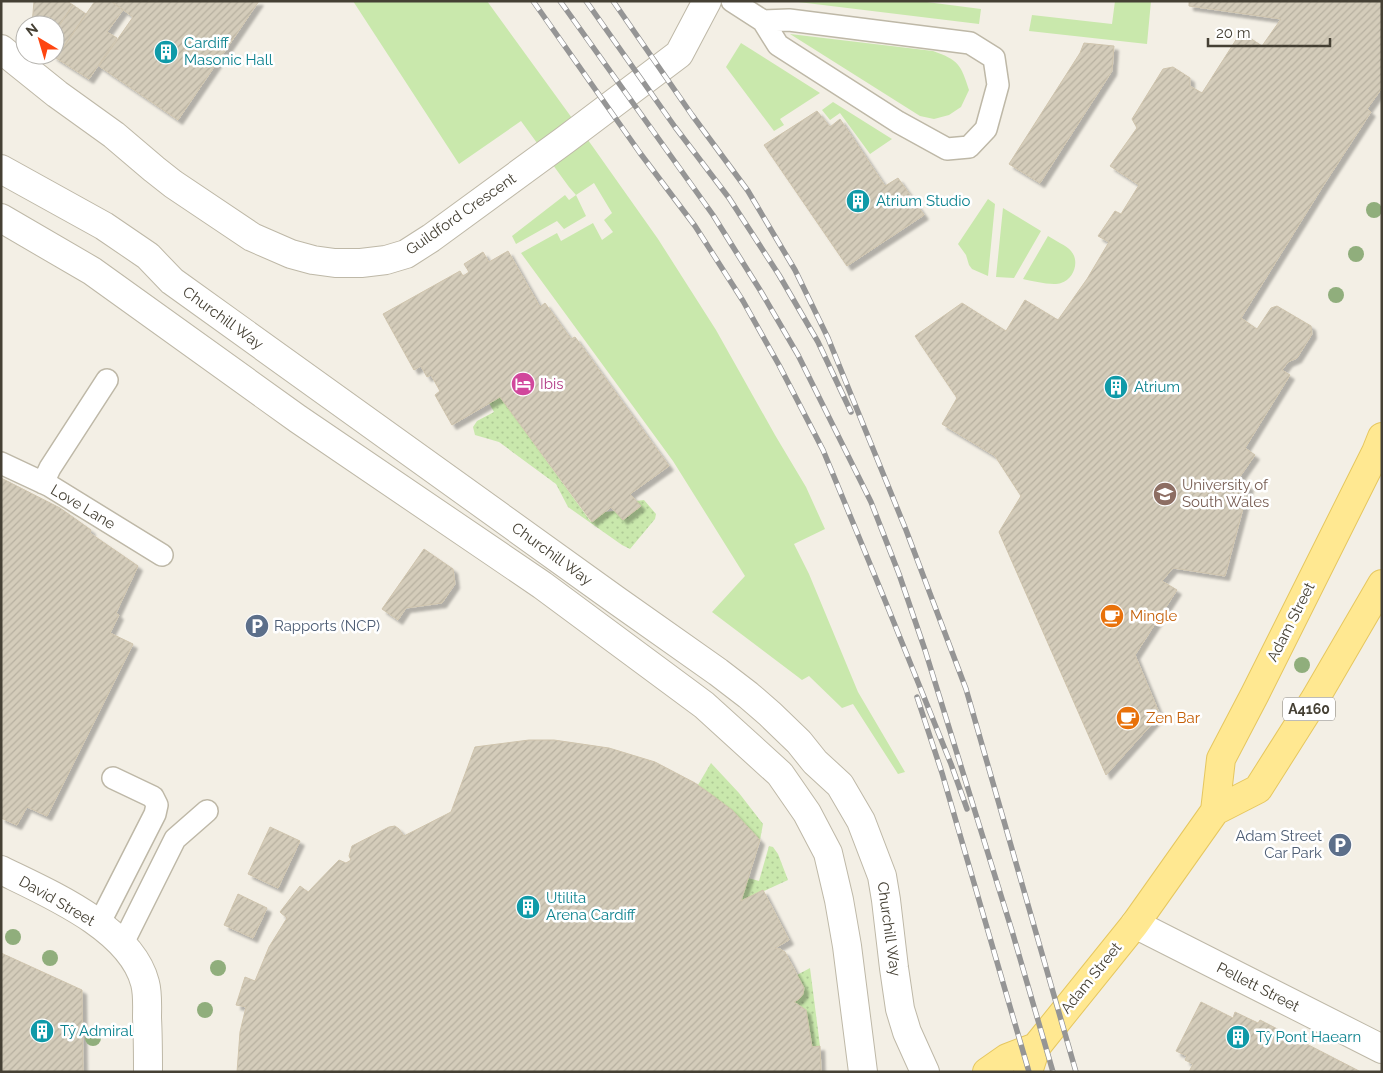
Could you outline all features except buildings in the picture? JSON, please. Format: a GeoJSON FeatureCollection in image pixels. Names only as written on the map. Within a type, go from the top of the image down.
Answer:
{"type":"FeatureCollection","features":[{"type":"Feature","properties":{"kind":"main road","name":"Adam Street"},"geometry":{"type":"LineString","coordinates":[[1215,812],[1221,759],[1380,448]]}},
{"type":"Feature","properties":{"kind":"main road","name":"Adam Street"},"geometry":{"type":"LineString","coordinates":[[987,1072],[1007,1058],[1032,1059],[1135,924],[1215,812],[1258,789],[1315,699],[1382,584]]}},
{"type":"Feature","properties":{"kind":"street","name":"Guildford Crescent"},"geometry":{"type":"LineString","coordinates":[[1,49],[57,94],[114,135],[173,184],[252,237],[291,254],[313,260],[335,264],[361,263],[386,260],[406,254],[566,140],[679,54],[707,1]]}},
{"type":"Feature","properties":{"kind":"street","name":"Churchill Way"},"geometry":{"type":"LineString","coordinates":[[1,169],[104,226],[148,256],[172,282],[718,672],[770,714],[799,742],[815,762],[840,785],[861,821],[872,849],[882,876],[900,1009],[907,1032],[925,1072]]}},
{"type":"Feature","properties":{"kind":"street","name":"Churchill Way"},"geometry":{"type":"LineString","coordinates":[[1,218],[92,272],[298,419],[542,585],[704,705],[780,774],[807,813],[828,853],[847,946],[863,1072]]}},
{"type":"Feature","properties":{"kind":"street","name":"David Street"},"geometry":{"type":"LineString","coordinates":[[1,870],[78,910],[99,924],[129,952],[139,968],[145,984],[148,1072]]}},
{"type":"Feature","properties":{"kind":"street","name":"Pellett Street"},"geometry":{"type":"LineString","coordinates":[[1135,924],[1382,1049]]}},
{"type":"Feature","properties":{"kind":"lane"},"geometry":{"type":"LineString","coordinates":[[732,1],[763,22],[778,45],[898,122],[947,150],[969,147],[986,129],[998,85],[994,58],[970,43],[789,20],[763,22]]}},
{"type":"Feature","properties":{"kind":"lane"},"geometry":{"type":"LineString","coordinates":[[43,483],[50,468],[107,380]]}},
{"type":"Feature","properties":{"kind":"lane","name":"Love Lane"},"geometry":{"type":"LineString","coordinates":[[1,463],[58,490],[162,555]]}},
{"type":"Feature","properties":{"kind":"lane"},"geometry":{"type":"LineString","coordinates":[[99,924],[155,814],[157,806],[153,798],[113,778]]}},
{"type":"Feature","properties":{"kind":"lane"},"geometry":{"type":"LineString","coordinates":[[122,945],[175,840],[207,811]]}},
{"type":"Feature","properties":{"kind":"green space"},"geometry":{"type":"Polygon","coordinates":[[[353,1],[487,1],[593,147],[658,239],[716,330],[806,487],[825,529],[794,544],[809,574],[858,692],[905,772],[898,774],[853,704],[842,708],[809,676],[802,680],[712,612],[745,576],[673,461],[521,253],[557,233],[561,241],[593,223],[602,240],[613,232],[604,220],[612,213],[594,183],[576,195],[521,121],[459,164],[353,1]]]}},
{"type":"Feature","properties":{"kind":"green space"},"geometry":{"type":"Polygon","coordinates":[[[790,1],[919,1],[981,9],[979,24],[790,1]]]}},
{"type":"Feature","properties":{"kind":"green space"},"geometry":{"type":"Polygon","coordinates":[[[1115,1],[1151,1],[1147,44],[1029,31],[1032,15],[1112,24],[1115,1]]]}},
{"type":"Feature","properties":{"kind":"green space"},"geometry":{"type":"Polygon","coordinates":[[[790,34],[933,51],[948,57],[958,64],[969,90],[961,107],[949,115],[934,119],[920,116],[790,34]]]}},
{"type":"Feature","properties":{"kind":"green space"},"geometry":{"type":"Polygon","coordinates":[[[741,43],[820,93],[780,119],[784,125],[774,131],[726,67],[741,43]]]}},
{"type":"Feature","properties":{"kind":"green space"},"geometry":{"type":"Polygon","coordinates":[[[833,102],[892,139],[870,154],[840,113],[830,120],[822,110],[833,102]]]}},
{"type":"Feature","properties":{"kind":"green space"},"geometry":{"type":"Polygon","coordinates":[[[565,195],[569,200],[576,195],[586,216],[564,229],[557,221],[516,244],[512,236],[565,195]]]}},
{"type":"Feature","properties":{"kind":"green space"},"geometry":{"type":"Polygon","coordinates":[[[988,199],[995,204],[988,276],[972,269],[966,255],[958,244],[988,199]]]}},
{"type":"Feature","properties":{"kind":"green space"},"geometry":{"type":"Polygon","coordinates":[[[1003,208],[1041,231],[1014,278],[996,277],[1003,208]]]}},
{"type":"Feature","properties":{"kind":"green space"},"geometry":{"type":"Polygon","coordinates":[[[1048,236],[1067,247],[1074,255],[1075,264],[1072,274],[1066,281],[1057,284],[1023,279],[1048,236]]]}},
{"type":"Feature","properties":{"kind":"green space"},"geometry":{"type":"Polygon","coordinates":[[[500,397],[591,522],[604,512],[615,511],[623,520],[640,506],[636,501],[644,500],[656,514],[655,519],[630,549],[568,507],[556,484],[499,442],[475,435],[473,427],[477,421],[494,412],[489,403],[500,397]]]}},
{"type":"Feature","properties":{"kind":"green space"},"geometry":{"type":"Polygon","coordinates":[[[711,763],[739,793],[763,824],[760,840],[715,797],[698,785],[711,763]]]}},
{"type":"Feature","properties":{"kind":"green space"},"geometry":{"type":"Polygon","coordinates":[[[769,846],[773,847],[778,854],[788,880],[741,901],[748,878],[759,881],[769,846]]]}},
{"type":"Feature","properties":{"kind":"green space"},"geometry":{"type":"Polygon","coordinates":[[[810,968],[820,1046],[812,1047],[806,1010],[794,1002],[803,993],[797,975],[810,968]]]}},
{"type":"Feature","properties":{"kind":"railway"},"geometry":{"type":"LineString","coordinates":[[533,1],[640,153],[695,226],[743,301],[779,365],[823,450],[951,764],[967,809]]}},
{"type":"Feature","properties":{"kind":"railway"},"geometry":{"type":"LineString","coordinates":[[560,1],[713,215],[760,290],[798,355],[871,502],[899,574],[925,650],[1012,931],[1053,1072]]}},
{"type":"Feature","properties":{"kind":"railway"},"geometry":{"type":"LineString","coordinates":[[586,1],[675,127],[729,198],[779,275],[818,342],[851,412]]}},
{"type":"Feature","properties":{"kind":"railway"},"geometry":{"type":"LineString","coordinates":[[613,1],[692,115],[748,191],[795,270],[828,338],[906,530],[966,689],[1076,1072]]}},
{"type":"Feature","properties":{"kind":"railway"},"geometry":{"type":"LineString","coordinates":[[917,697],[942,773],[1029,1072]]}},
{"type":"Feature","properties":{"kind":"place","name":"Cardiff Masonic Hall"},"geometry":{"type":"Point","coordinates":[166,52]}},
{"type":"Feature","properties":{"kind":"place","name":"Atrium Studio"},"geometry":{"type":"Point","coordinates":[858,201]}},
{"type":"Feature","properties":{"kind":"place","name":"Ibis"},"geometry":{"type":"Point","coordinates":[523,384]}},
{"type":"Feature","properties":{"kind":"place","name":"Atrium"},"geometry":{"type":"Point","coordinates":[1116,387]}},
{"type":"Feature","properties":{"kind":"place","name":"University of South Wales"},"geometry":{"type":"Point","coordinates":[1165,494]}},
{"type":"Feature","properties":{"kind":"place","name":"Mingle"},"geometry":{"type":"Point","coordinates":[1112,616]}},
{"type":"Feature","properties":{"kind":"place","name":"Rapports (NCP)"},"geometry":{"type":"Point","coordinates":[257,626]}},
{"type":"Feature","properties":{"kind":"place","name":"Zen Bar"},"geometry":{"type":"Point","coordinates":[1128,718]}},
{"type":"Feature","properties":{"kind":"place","name":"Adam Street Car Park"},"geometry":{"type":"Point","coordinates":[1340,845]}},
{"type":"Feature","properties":{"kind":"place","name":"Utilita Arena Cardiff"},"geometry":{"type":"Point","coordinates":[528,907]}},
{"type":"Feature","properties":{"kind":"place","name":"Tŷ Admiral"},"geometry":{"type":"Point","coordinates":[42,1031]}},
{"type":"Feature","properties":{"kind":"place","name":"Tŷ Pont Haearn"},"geometry":{"type":"Point","coordinates":[1238,1037]}}]}
